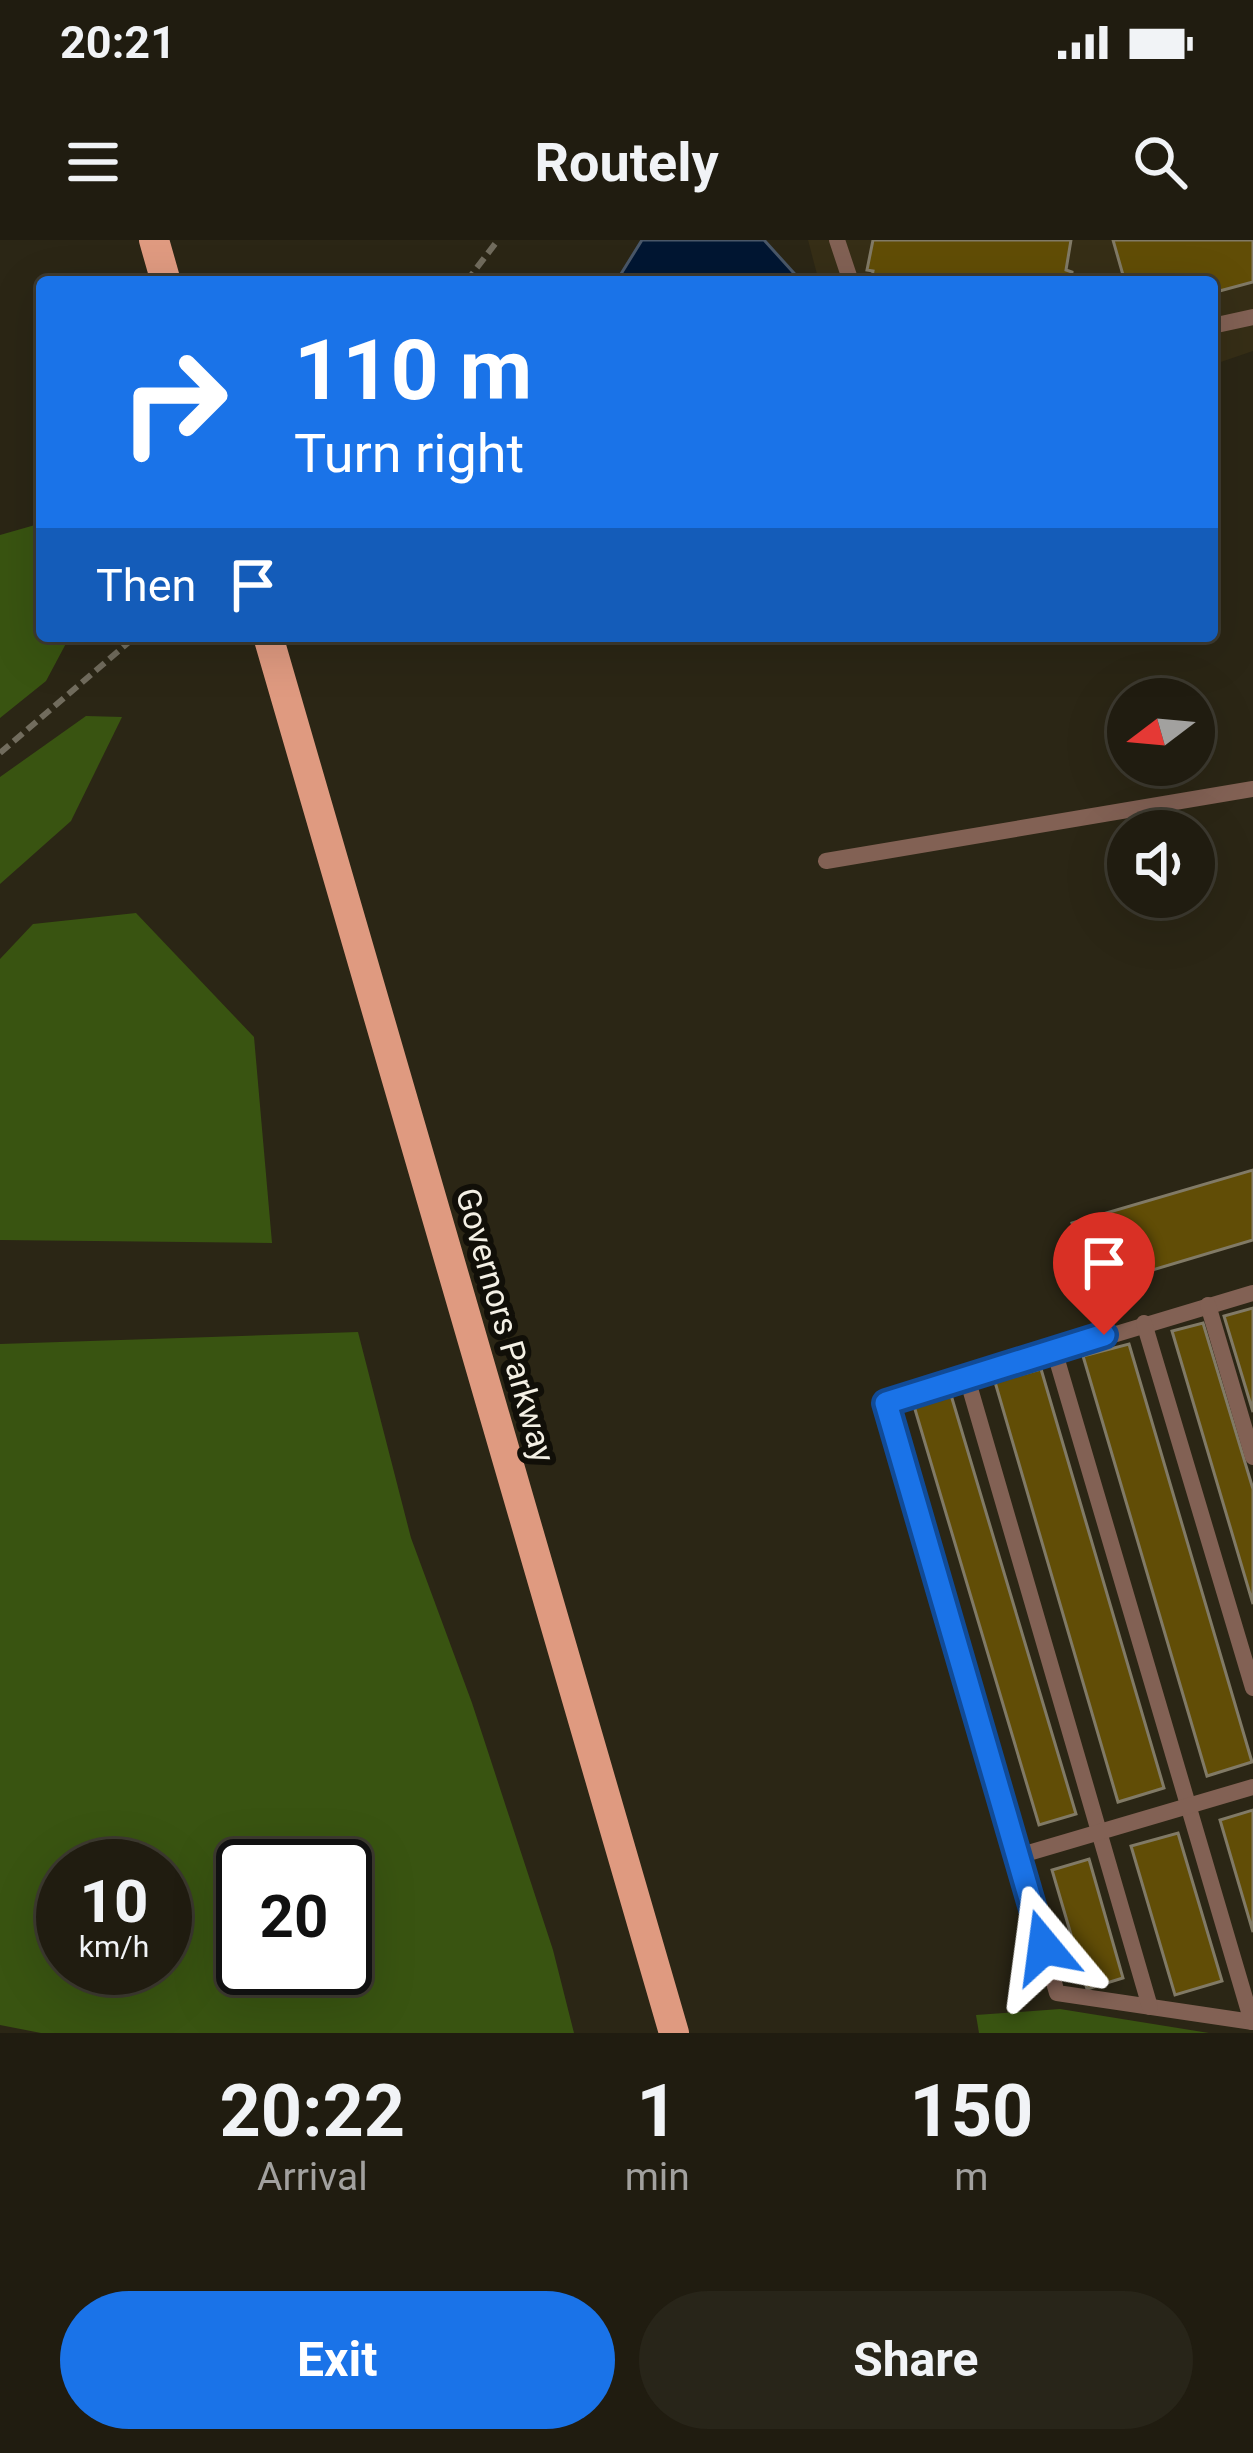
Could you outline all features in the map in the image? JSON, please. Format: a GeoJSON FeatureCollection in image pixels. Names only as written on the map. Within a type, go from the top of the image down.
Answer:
{"type":"FeatureCollection","features":[{"type":"Feature","properties":{"kind":"main road"},"geometry":{"type":"LineString","coordinates":[[154,240],[164,276]]}},
{"type":"Feature","properties":{"kind":"main road","name":"Governors Parkway"},"geometry":{"type":"LineString","coordinates":[[270,642],[674,2033]]}},
{"type":"Feature","properties":{"kind":"lane"},"geometry":{"type":"LineString","coordinates":[[837,240],[849,276]]}},
{"type":"Feature","properties":{"kind":"lane"},"geometry":{"type":"LineString","coordinates":[[1218,325],[1253,316]]}},
{"type":"Feature","properties":{"kind":"lane"},"geometry":{"type":"LineString","coordinates":[[826,861],[1253,789]]}},
{"type":"Feature","properties":{"kind":"lane"},"geometry":{"type":"LineString","coordinates":[[1054,1350],[1253,2022],[1057,1993],[886,1403],[1054,1350],[1144,1323],[1253,1293]]}},
{"type":"Feature","properties":{"kind":"lane"},"geometry":{"type":"LineString","coordinates":[[1208,1306],[1253,1457]]}},
{"type":"Feature","properties":{"kind":"lane"},"geometry":{"type":"LineString","coordinates":[[1144,1323],[1253,1688]]}},
{"type":"Feature","properties":{"kind":"lane"},"geometry":{"type":"LineString","coordinates":[[967,1378],[1150,2007]]}},
{"type":"Feature","properties":{"kind":"lane"},"geometry":{"type":"LineString","coordinates":[[1018,1856],[1253,1787]]}},
{"type":"Feature","properties":{"kind":"path"},"geometry":{"type":"LineString","coordinates":[[471,276],[499,240]]}},
{"type":"Feature","properties":{"kind":"path"},"geometry":{"type":"LineString","coordinates":[[0,752],[129,642]]}},
{"type":"Feature","properties":{"kind":"shaded area"},"geometry":{"type":"Polygon","coordinates":[[[808,240],[1253,240],[1253,351],[1218,363],[1218,276],[817,276],[808,240]]]}},
{"type":"Feature","properties":{"kind":"green space"},"geometry":{"type":"Polygon","coordinates":[[[36,525],[36,642],[67,642],[46,681],[0,718],[0,535],[36,525]]]}},
{"type":"Feature","properties":{"kind":"green space"},"geometry":{"type":"Polygon","coordinates":[[[86,716],[122,717],[71,821],[0,884],[0,777],[86,716]]]}},
{"type":"Feature","properties":{"kind":"green space"},"geometry":{"type":"Polygon","coordinates":[[[136,913],[254,1037],[272,1243],[0,1240],[0,959],[33,924],[136,913]]]}},
{"type":"Feature","properties":{"kind":"green space"},"geometry":{"type":"Polygon","coordinates":[[[358,1332],[411,1538],[472,1703],[553,1950],[574,2033],[41,2033],[0,2025],[0,1344],[358,1332]]]}},
{"type":"Feature","properties":{"kind":"green space"},"geometry":{"type":"Polygon","coordinates":[[[1060,2009],[1209,2033],[979,2033],[976,2015],[1060,2009]]]}},
{"type":"Feature","properties":{"kind":"water"},"geometry":{"type":"Polygon","coordinates":[[[642,240],[764,240],[797,276],[620,276],[642,240]]]}},
{"type":"Feature","properties":{"kind":"building"},"geometry":{"type":"Polygon","coordinates":[[[873,240],[1071,240],[1066,270],[1072,276],[872,276],[873,271],[867,270],[873,240]]]}},
{"type":"Feature","properties":{"kind":"building"},"geometry":{"type":"Polygon","coordinates":[[[1113,240],[1253,240],[1253,282],[1218,291],[1218,276],[1123,276],[1113,240]]]}},
{"type":"Feature","properties":{"kind":"building"},"geometry":{"type":"Polygon","coordinates":[[[1253,1170],[1253,1240],[1092,1288],[1072,1223],[1253,1170]]]}},
{"type":"Feature","properties":{"kind":"building"},"geometry":{"type":"Polygon","coordinates":[[[1253,1308],[1253,1412],[1224,1316],[1253,1308]]]}},
{"type":"Feature","properties":{"kind":"building"},"geometry":{"type":"Polygon","coordinates":[[[1203,1323],[1253,1489],[1253,1604],[1172,1331],[1203,1323]]]}},
{"type":"Feature","properties":{"kind":"building"},"geometry":{"type":"Polygon","coordinates":[[[1129,1344],[1252,1762],[1207,1776],[1083,1356],[1129,1344]]]}},
{"type":"Feature","properties":{"kind":"building"},"geometry":{"type":"Polygon","coordinates":[[[1041,1369],[1164,1788],[1118,1802],[995,1382],[1041,1369]]]}},
{"type":"Feature","properties":{"kind":"building"},"geometry":{"type":"Polygon","coordinates":[[[951,1395],[1076,1814],[1039,1825],[914,1406],[951,1395]]]}},
{"type":"Feature","properties":{"kind":"building"},"geometry":{"type":"Polygon","coordinates":[[[1253,1810],[1253,1932],[1220,1820],[1253,1810]]]}},
{"type":"Feature","properties":{"kind":"building"},"geometry":{"type":"Polygon","coordinates":[[[1178,1833],[1222,1981],[1175,1995],[1131,1846],[1178,1833]]]}},
{"type":"Feature","properties":{"kind":"building"},"geometry":{"type":"Polygon","coordinates":[[[1089,1859],[1123,1978],[1087,1989],[1052,1870],[1089,1859]]]}},
{"type":"Feature","properties":{"kind":"route"},"geometry":{"type":"LineString","coordinates":[[1044,1947],[886,1403],[1104,1335]]}}]}
